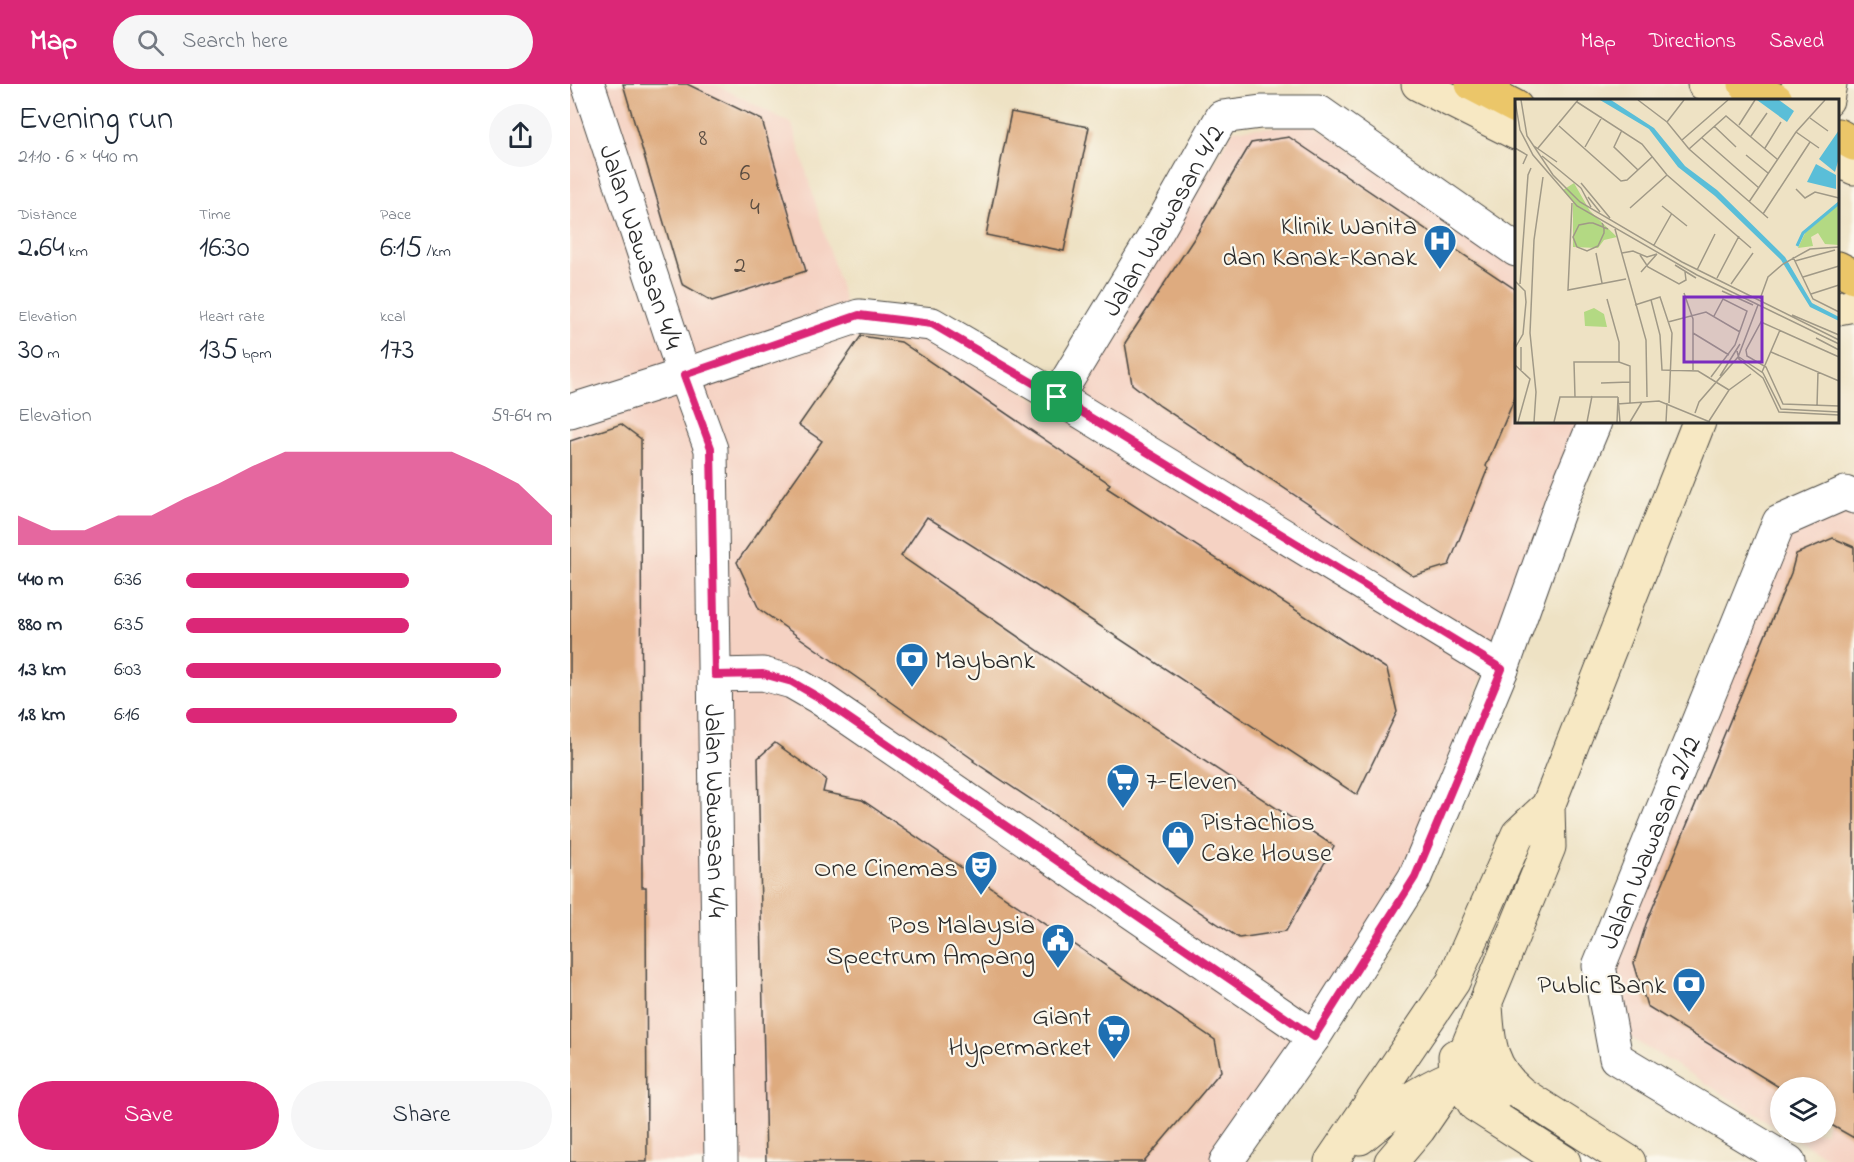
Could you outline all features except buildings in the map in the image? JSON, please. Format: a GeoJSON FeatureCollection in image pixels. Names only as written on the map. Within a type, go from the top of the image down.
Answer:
{"type":"FeatureCollection","features":[{"type":"Feature","properties":{"kind":"highway"},"geometry":{"type":"LineString","coordinates":[[1472,84],[1515,106]]}},
{"type":"Feature","properties":{"kind":"highway"},"geometry":{"type":"LineString","coordinates":[[1745,84],[1774,99]]}},
{"type":"Feature","properties":{"kind":"highway"},"geometry":{"type":"LineString","coordinates":[[1839,136],[1854,144]]}},
{"type":"Feature","properties":{"kind":"highway"},"geometry":{"type":"LineString","coordinates":[[1839,268],[1854,276]]}},
{"type":"Feature","properties":{"kind":"street","name":"Jalan Wawasan 4/4"},"geometry":{"type":"LineString","coordinates":[[588,84],[684,375],[711,448],[722,1162]]}},
{"type":"Feature","properties":{"kind":"street"},"geometry":{"type":"LineString","coordinates":[[1418,84],[1515,132]]}},
{"type":"Feature","properties":{"kind":"street"},"geometry":{"type":"LineString","coordinates":[[1704,84],[1730,99]]}},
{"type":"Feature","properties":{"kind":"street"},"geometry":{"type":"LineString","coordinates":[[1794,99],[1799,84]]}},
{"type":"Feature","properties":{"kind":"street"},"geometry":{"type":"LineString","coordinates":[[1827,99],[1830,84]]}},
{"type":"Feature","properties":{"kind":"street","name":"Jalan Wawasan 4/2"},"geometry":{"type":"LineString","coordinates":[[1057,397],[1157,232],[1222,117],[1261,112],[1318,112],[1515,249]]}},
{"type":"Feature","properties":{"kind":"street"},"geometry":{"type":"LineString","coordinates":[[1839,160],[1854,168]]}},
{"type":"Feature","properties":{"kind":"street"},"geometry":{"type":"LineString","coordinates":[[1839,278],[1854,285]]}},
{"type":"Feature","properties":{"kind":"street"},"geometry":{"type":"LineString","coordinates":[[1839,308],[1854,305]]}},
{"type":"Feature","properties":{"kind":"street"},"geometry":{"type":"LineString","coordinates":[[570,411],[859,315],[932,324],[1057,397],[1502,669]]}},
{"type":"Feature","properties":{"kind":"street"},"geometry":{"type":"LineString","coordinates":[[1226,1162],[1314,1037],[1415,877],[1502,669],[1562,501],[1595,423]]}},
{"type":"Feature","properties":{"kind":"street"},"geometry":{"type":"LineString","coordinates":[[1391,1162],[1419,1129],[1456,1076],[1549,847],[1548,806],[1699,423]]}},
{"type":"Feature","properties":{"kind":"street","name":"Jalan Wawasan 2/12"},"geometry":{"type":"LineString","coordinates":[[1789,1162],[1616,1058],[1599,966],[1779,522],[1845,493],[1854,497]]}},
{"type":"Feature","properties":{"kind":"street"},"geometry":{"type":"LineString","coordinates":[[715,675],[763,674],[792,682],[818,697],[1314,1037]]}},
{"type":"Feature","properties":{"kind":"street"},"geometry":{"type":"LineString","coordinates":[[1331,1162],[1453,982],[1518,834],[1548,806]]}},
{"type":"Feature","properties":{"kind":"street"},"geometry":{"type":"LineString","coordinates":[[1453,982],[1456,1076],[1475,1105],[1564,1162]]}},
{"type":"Feature","properties":{"kind":"street"},"geometry":{"type":"LineString","coordinates":[[1486,999],[1488,1036],[1492,1055],[1500,1071],[1512,1086],[1629,1162]]}},
{"type":"Feature","properties":{"kind":"street"},"geometry":{"type":"LineString","coordinates":[[1331,1162],[1403,1103],[1427,1087],[1456,1076],[1493,1081],[1522,1094]]}},
{"type":"Feature","properties":{"kind":"street"},"geometry":{"type":"LineString","coordinates":[[1419,1129],[1443,1119],[1467,1116],[1494,1118]]}},
{"type":"Feature","properties":{"kind":"shaded area"},"geometry":{"type":"Polygon","coordinates":[[[570,84],[715,84],[792,124],[853,329],[933,338],[1063,416],[1233,130],[1314,124],[1515,265],[1515,423],[1581,423],[1410,861],[1296,1044],[1210,1162],[570,1162],[570,84]]]}},
{"type":"Feature","properties":{"kind":"shaded area"},"geometry":{"type":"Polygon","coordinates":[[[1845,510],[1854,514],[1854,1162],[1835,1162],[1803,1143],[1836,1143],[1836,1077],[1770,1077],[1770,1123],[1628,1036],[1615,965],[1789,536],[1845,510]]]}},
{"type":"Feature","properties":{"kind":"place","name":"Klinik Wanita dan Kanak-Kanak"},"geometry":{"type":"Point","coordinates":[1440,270]}},
{"type":"Feature","properties":{"kind":"place","name":"Maybank"},"geometry":{"type":"Point","coordinates":[912,688]}},
{"type":"Feature","properties":{"kind":"place","name":"7-Eleven"},"geometry":{"type":"Point","coordinates":[1123,809]}},
{"type":"Feature","properties":{"kind":"place","name":"Pistachios Cake House"},"geometry":{"type":"Point","coordinates":[1178,866]}},
{"type":"Feature","properties":{"kind":"place","name":"One Cinemas"},"geometry":{"type":"Point","coordinates":[981,896]}},
{"type":"Feature","properties":{"kind":"place","name":"Pos Malaysia Spectrum Ampang"},"geometry":{"type":"Point","coordinates":[1058,969]}},
{"type":"Feature","properties":{"kind":"place","name":"Public Bank"},"geometry":{"type":"Point","coordinates":[1689,1013]}},
{"type":"Feature","properties":{"kind":"place","name":"Giant Hypermarket"},"geometry":{"type":"Point","coordinates":[1114,1060]}},
{"type":"Feature","properties":{"kind":"route"},"geometry":{"type":"LineString","coordinates":[[859,315],[932,324],[1057,397],[1502,669],[1415,877],[1314,1037],[818,697],[792,682],[763,674],[715,675],[711,448],[684,375],[859,315]]}}]}
